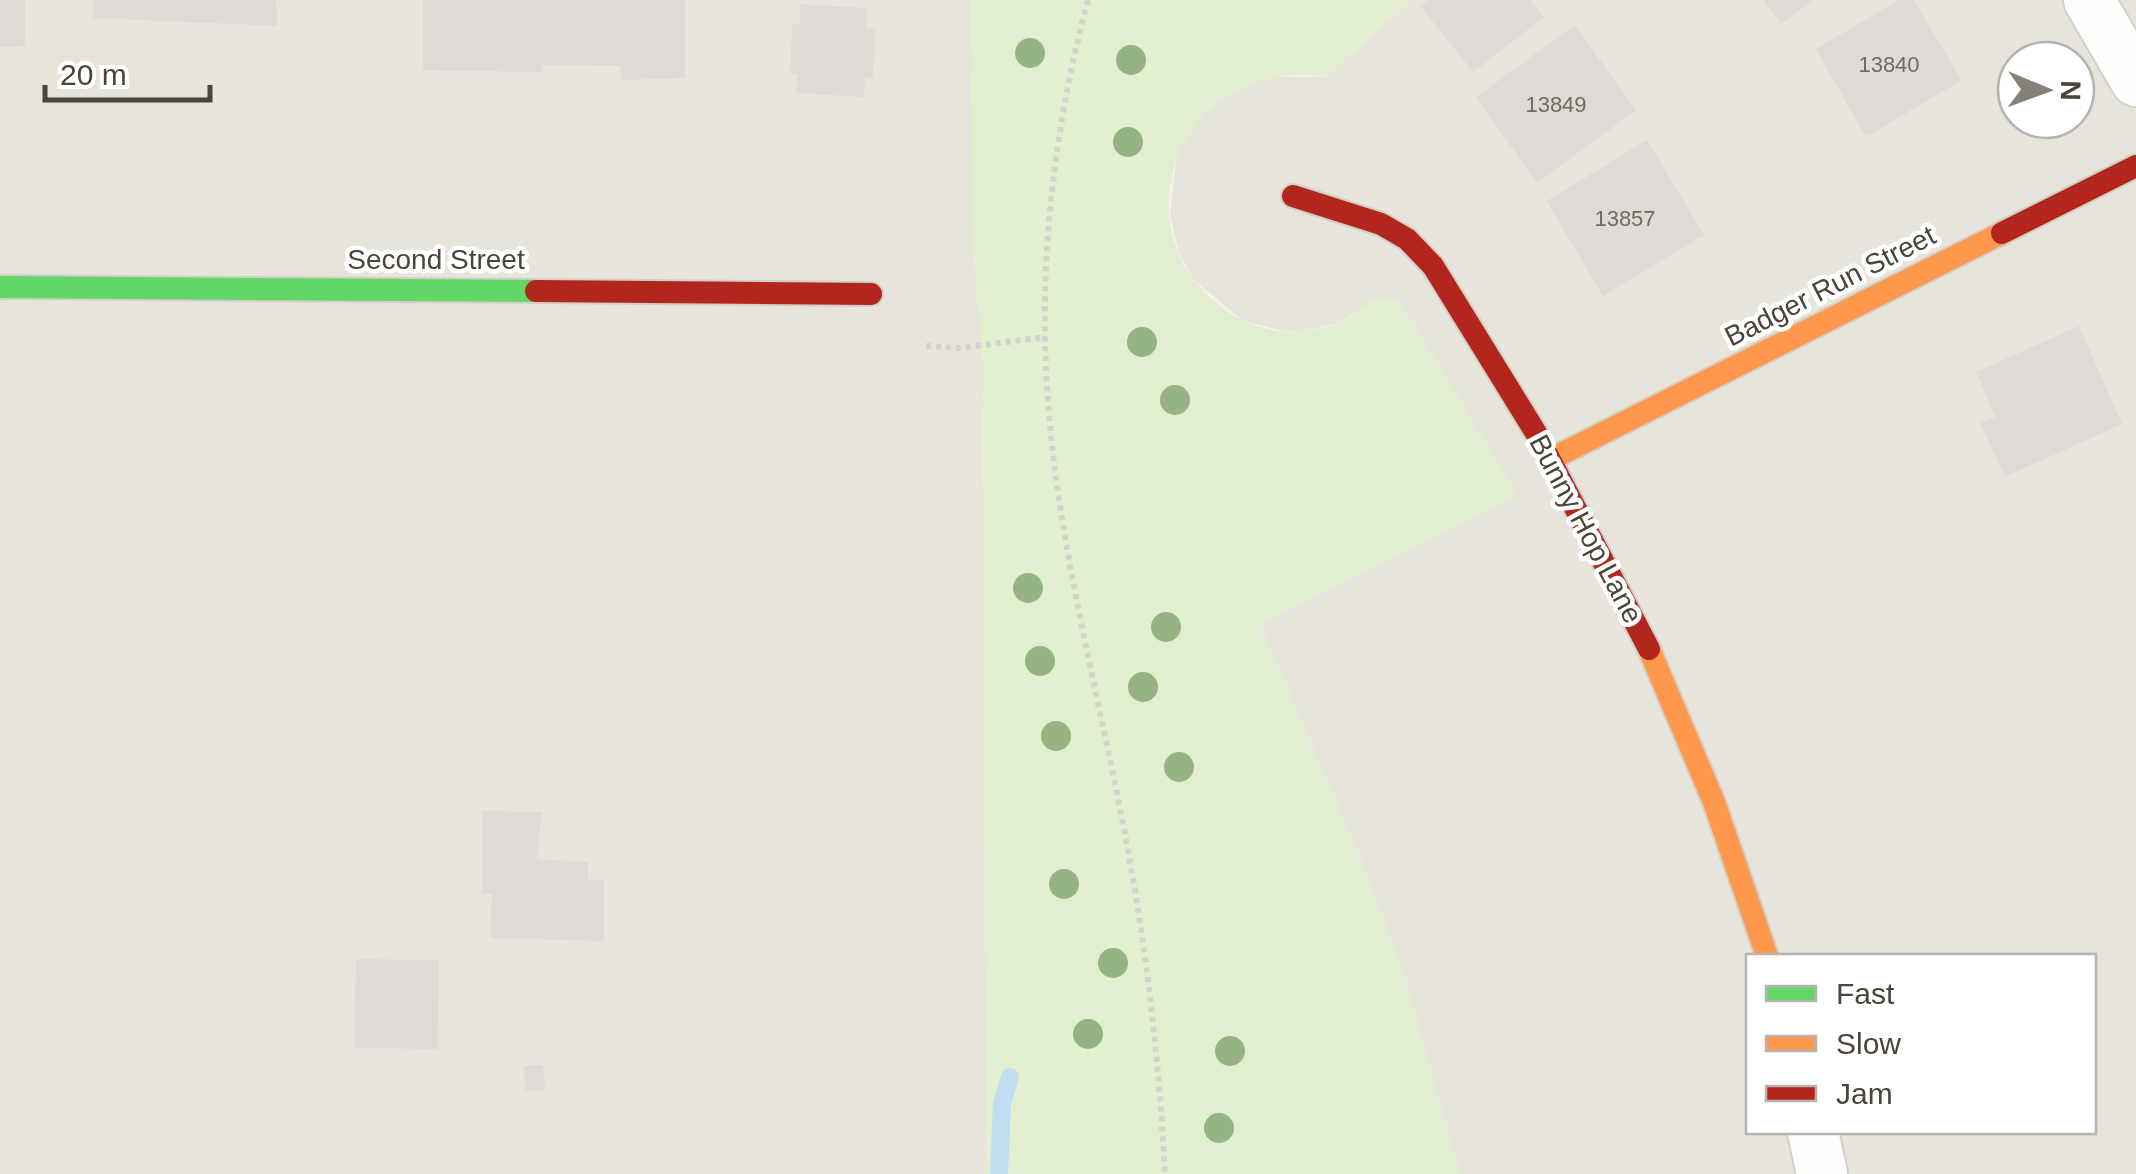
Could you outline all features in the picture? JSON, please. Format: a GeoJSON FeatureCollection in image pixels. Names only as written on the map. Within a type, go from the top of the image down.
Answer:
{"type":"FeatureCollection","features":[{"type":"Feature","properties":{"kind":"street"},"geometry":{"type":"LineString","coordinates":[[2089,0],[2136,81]]}},
{"type":"Feature","properties":{"kind":"street","name":"Badger Run Street"},"geometry":{"type":"LineString","coordinates":[[1552,460],[2136,166]]}},
{"type":"Feature","properties":{"kind":"street","name":"Bunny Hop Lane"},"geometry":{"type":"LineString","coordinates":[[1293,196],[1389,228],[1420,251],[1448,289],[1552,460],[1645,642],[1688,739],[1766,954]]}},
{"type":"Feature","properties":{"kind":"street","name":"Second Street"},"geometry":{"type":"LineString","coordinates":[[0,287],[871,294]]}},
{"type":"Feature","properties":{"kind":"street"},"geometry":{"type":"LineString","coordinates":[[1813,1134],[1822,1174]]}},
{"type":"Feature","properties":{"kind":"path"},"geometry":{"type":"LineString","coordinates":[[1088,0],[1060,141],[1044,336],[1056,472],[1073,584],[1147,960],[1165,1174]]}},
{"type":"Feature","properties":{"kind":"path"},"geometry":{"type":"LineString","coordinates":[[926,346],[960,348],[1044,336]]}},
{"type":"Feature","properties":{"kind":"shaded area"},"geometry":{"type":"Polygon","coordinates":[[[0,0],[970,0],[974,258],[983,363],[987,1174],[0,1174],[0,0]]]}},
{"type":"Feature","properties":{"kind":"shaded area"},"geometry":{"type":"Polygon","coordinates":[[[1411,0],[2136,0],[2136,1174],[1460,1174],[1403,970],[1364,866],[1260,623],[1518,495],[1403,306],[1389,298],[1377,299],[1341,322],[1305,331],[1285,331],[1243,321],[1194,280],[1179,253],[1170,216],[1177,154],[1202,113],[1223,96],[1268,77],[1326,77],[1411,0]]]}},
{"type":"Feature","properties":{"kind":"green space"},"geometry":{"type":"Polygon","coordinates":[[[970,0],[1411,0],[1326,77],[1273,78],[1230,95],[1197,124],[1176,162],[1169,204],[1176,247],[1199,286],[1253,325],[1295,332],[1337,323],[1378,299],[1391,299],[1403,306],[1519,495],[1260,623],[1364,866],[1403,970],[1460,1174],[987,1174],[983,363],[974,258],[970,0]]]}},
{"type":"Feature","properties":{"kind":"building"},"geometry":{"type":"Polygon","coordinates":[[[0,0],[25,0],[25,46],[0,47],[0,0]]]}},
{"type":"Feature","properties":{"kind":"building"},"geometry":{"type":"Polygon","coordinates":[[[93,0],[276,0],[277,26],[93,18],[93,0]]]}},
{"type":"Feature","properties":{"kind":"building"},"geometry":{"type":"Polygon","coordinates":[[[423,0],[685,0],[685,78],[622,80],[620,66],[542,65],[542,72],[423,70],[423,0]]]}},
{"type":"Feature","properties":{"kind":"building"},"geometry":{"type":"Polygon","coordinates":[[[1430,0],[1530,0],[1544,17],[1473,72],[1421,7],[1430,0]]]}},
{"type":"Feature","properties":{"kind":"building"},"geometry":{"type":"Polygon","coordinates":[[[1763,0],[1814,0],[1781,24],[1763,0]]]}},
{"type":"Feature","properties":{"kind":"building"},"geometry":{"type":"Polygon","coordinates":[[[1899,0],[1914,0],[1962,80],[1866,137],[1816,49],[1899,0]]]}},
{"type":"Feature","properties":{"kind":"building"},"geometry":{"type":"Polygon","coordinates":[[[800,4],[866,8],[867,28],[875,29],[873,78],[865,78],[864,97],[796,93],[797,74],[790,73],[792,25],[800,24],[800,4]]]}},
{"type":"Feature","properties":{"kind":"building"},"geometry":{"type":"Polygon","coordinates":[[[1575,25],[1636,110],[1537,183],[1476,97],[1575,25]]]}},
{"type":"Feature","properties":{"kind":"building"},"geometry":{"type":"Polygon","coordinates":[[[1647,140],[1704,235],[1603,296],[1547,201],[1647,140]]]}},
{"type":"Feature","properties":{"kind":"building"},"geometry":{"type":"Polygon","coordinates":[[[2079,326],[2122,424],[2005,477],[1980,423],[1995,417],[1976,372],[2079,326]]]}},
{"type":"Feature","properties":{"kind":"building"},"geometry":{"type":"Polygon","coordinates":[[[482,811],[542,812],[537,859],[588,862],[588,879],[604,880],[604,941],[490,938],[492,894],[482,894],[482,811]]]}},
{"type":"Feature","properties":{"kind":"building"},"geometry":{"type":"Polygon","coordinates":[[[356,959],[439,960],[438,1049],[354,1048],[356,959]]]}},
{"type":"Feature","properties":{"kind":"building"},"geometry":{"type":"Polygon","coordinates":[[[543,1065],[545,1090],[525,1091],[524,1066],[543,1065]]]}},
{"type":"Feature","properties":{"kind":"waterway"},"geometry":{"type":"LineString","coordinates":[[999,1174],[1002,1104],[1010,1077]]}},
{"type":"Feature","properties":{"kind":"traffic: fast"},"geometry":{"type":"LineString","coordinates":[[0,287],[536,291]]}},
{"type":"Feature","properties":{"kind":"traffic: slow"},"geometry":{"type":"LineString","coordinates":[[1551,459],[2002,233]]}},
{"type":"Feature","properties":{"kind":"traffic: slow"},"geometry":{"type":"LineString","coordinates":[[1649,649],[1714,802],[1766,954]]}},
{"type":"Feature","properties":{"kind":"traffic: jam"},"geometry":{"type":"LineString","coordinates":[[2002,233],[2136,166]]}},
{"type":"Feature","properties":{"kind":"traffic: jam"},"geometry":{"type":"LineString","coordinates":[[1293,196],[1381,224],[1407,239],[1433,266],[1536,433],[1649,649]]}},
{"type":"Feature","properties":{"kind":"traffic: jam"},"geometry":{"type":"LineString","coordinates":[[536,291],[871,294]]}}]}
